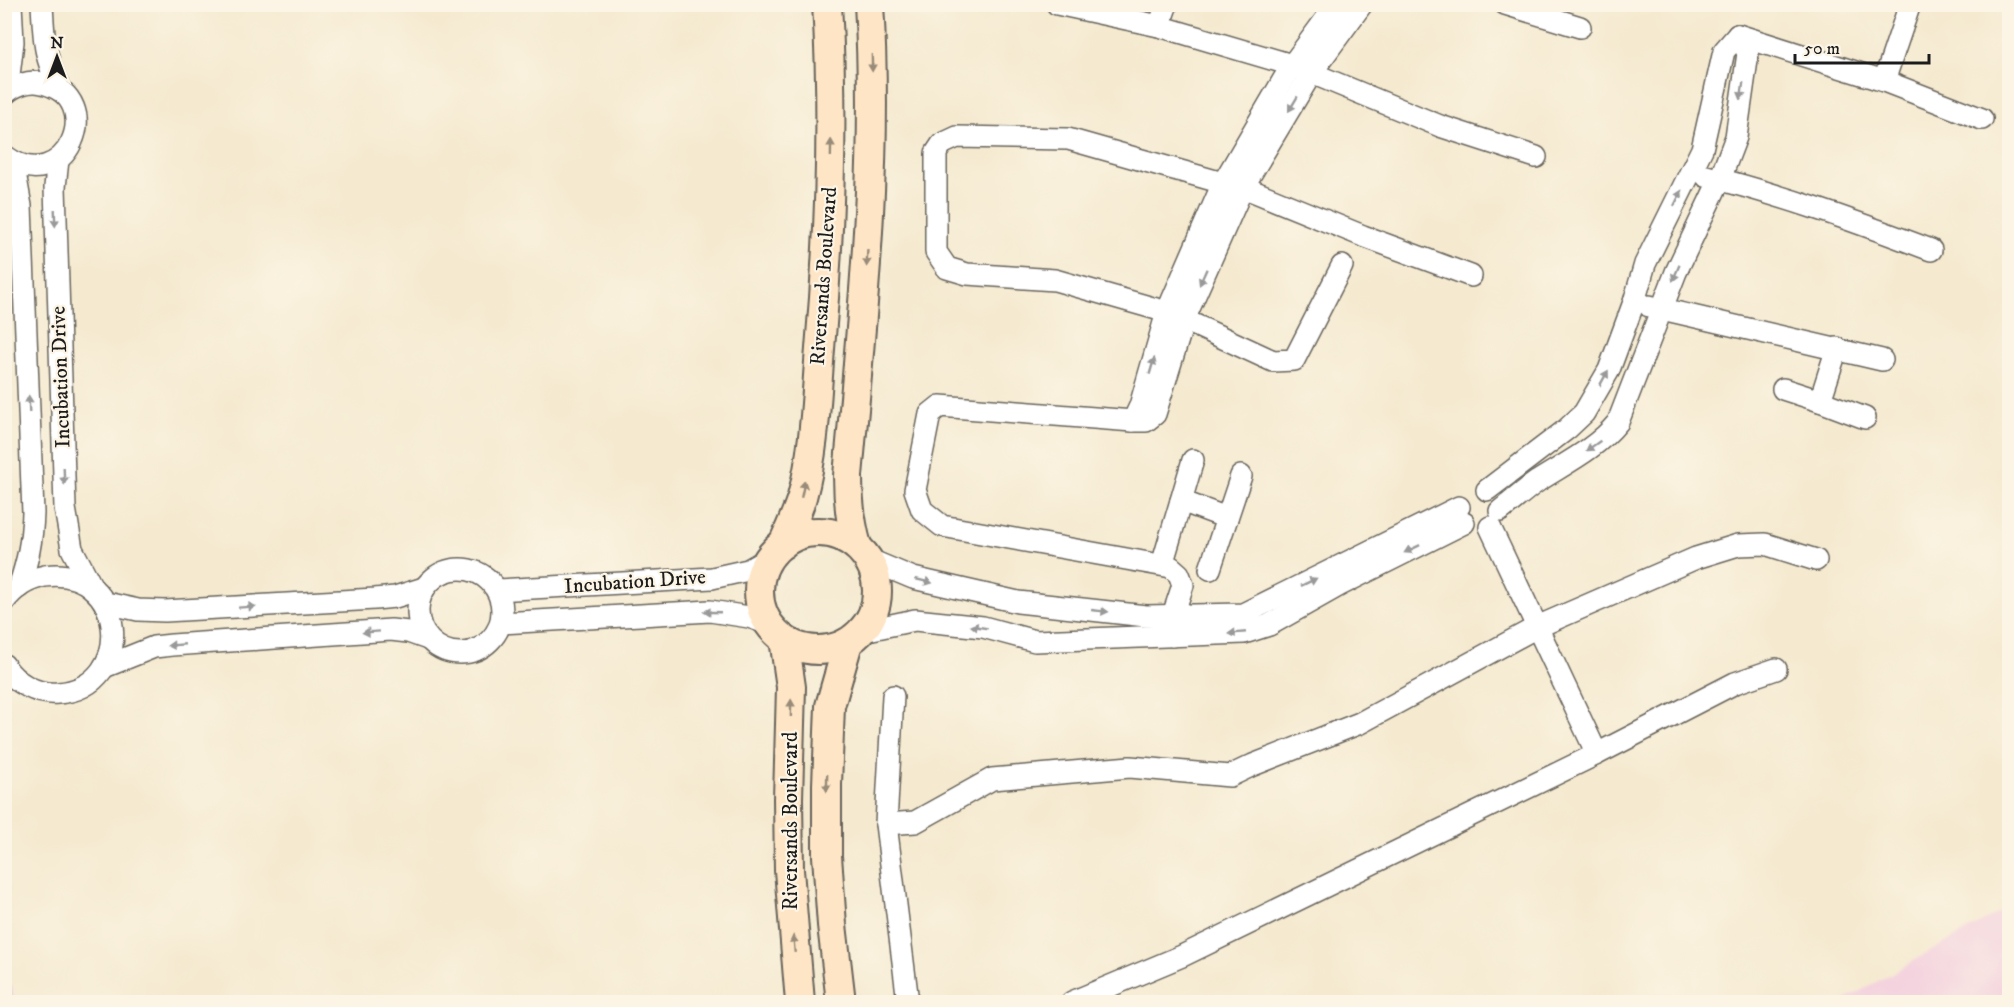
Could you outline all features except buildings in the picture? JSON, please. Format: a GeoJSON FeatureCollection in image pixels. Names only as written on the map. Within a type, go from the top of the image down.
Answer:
{"type":"FeatureCollection","features":[{"type":"Feature","properties":{"kind":"street"},"geometry":{"type":"LineString","coordinates":[[6,93],[13,42],[11,4]]}},
{"type":"Feature","properties":{"kind":"street"},"geometry":{"type":"LineString","coordinates":[[9,159],[24,166],[47,165],[58,160],[67,152],[76,131],[74,109],[60,90],[44,48],[42,4]]}},
{"type":"Feature","properties":{"kind":"street","name":"Riversands Boulevard"},"geometry":{"type":"LineString","coordinates":[[776,551],[802,496],[812,446],[830,220],[832,139],[828,4]]}},
{"type":"Feature","properties":{"kind":"street","name":"Riversands Boulevard"},"geometry":{"type":"LineString","coordinates":[[864,553],[849,520],[848,476],[862,333],[873,134],[869,4]]}},
{"type":"Feature","properties":{"kind":"street"},"geometry":{"type":"LineString","coordinates":[[1056,4],[1159,26],[1302,69],[1440,126],[1536,157]]}},
{"type":"Feature","properties":{"kind":"street"},"geometry":{"type":"LineString","coordinates":[[1159,26],[1167,4]]}},
{"type":"Feature","properties":{"kind":"street"},"geometry":{"type":"LineString","coordinates":[[1172,636],[1173,615],[1183,585],[1179,574],[1171,567],[942,526],[922,510],[915,490],[930,414],[940,406],[1133,421],[1233,185],[1302,69],[1337,4]]}},
{"type":"Feature","properties":{"kind":"street"},"geometry":{"type":"LineString","coordinates":[[1302,69],[1362,4]]}},
{"type":"Feature","properties":{"kind":"street"},"geometry":{"type":"LineString","coordinates":[[1505,4],[1580,27]]}},
{"type":"Feature","properties":{"kind":"street"},"geometry":{"type":"LineString","coordinates":[[1884,81],[1910,4]]}},
{"type":"Feature","properties":{"kind":"street"},"geometry":{"type":"LineString","coordinates":[[1738,35],[1884,81],[1982,119]]}},
{"type":"Feature","properties":{"kind":"street"},"geometry":{"type":"LineString","coordinates":[[1487,490],[1567,429],[1584,413],[1609,370],[1646,264],[1702,149],[1724,51],[1738,35]]}},
{"type":"Feature","properties":{"kind":"street"},"geometry":{"type":"LineString","coordinates":[[1461,515],[1477,530],[1495,519],[1535,483],[1593,446],[1618,422],[1676,272],[1720,179],[1736,137],[1748,53],[1738,35]]}},
{"type":"Feature","properties":{"kind":"street"},"geometry":{"type":"LineString","coordinates":[[6,93],[17,86],[39,82],[60,90]]}},
{"type":"Feature","properties":{"kind":"street"},"geometry":{"type":"LineString","coordinates":[[1342,266],[1293,360],[1273,361],[1176,316],[1056,280],[967,274],[947,268],[936,252],[936,153],[942,144],[957,137],[1068,139],[1233,185],[1471,276]]}},
{"type":"Feature","properties":{"kind":"street","name":"Incubation Drive"},"geometry":{"type":"LineString","coordinates":[[9,159],[21,206],[33,513],[29,560],[12,595]]}},
{"type":"Feature","properties":{"kind":"street","name":"Incubation Drive"},"geometry":{"type":"LineString","coordinates":[[58,160],[55,198],[66,516],[72,549],[112,619],[114,635],[111,651],[104,667]]}},
{"type":"Feature","properties":{"kind":"street"},"geometry":{"type":"LineString","coordinates":[[1691,172],[1858,222],[1930,250]]}},
{"type":"Feature","properties":{"kind":"street"},"geometry":{"type":"LineString","coordinates":[[1634,302],[1882,360]]}},
{"type":"Feature","properties":{"kind":"street"},"geometry":{"type":"LineString","coordinates":[[1820,401],[1837,348]]}},
{"type":"Feature","properties":{"kind":"street"},"geometry":{"type":"LineString","coordinates":[[1784,389],[1865,418]]}},
{"type":"Feature","properties":{"kind":"street"},"geometry":{"type":"LineString","coordinates":[[1162,566],[1193,460]]}},
{"type":"Feature","properties":{"kind":"street"},"geometry":{"type":"LineString","coordinates":[[1210,569],[1241,476]]}},
{"type":"Feature","properties":{"kind":"street"},"geometry":{"type":"LineString","coordinates":[[1461,515],[1464,495],[1469,491],[1487,490],[1497,498],[1495,519],[1537,627],[1597,754]]}},
{"type":"Feature","properties":{"kind":"street"},"geometry":{"type":"LineString","coordinates":[[1181,501],[1227,518]]}},
{"type":"Feature","properties":{"kind":"street"},"geometry":{"type":"LineString","coordinates":[[1461,515],[1269,625],[1244,633],[1035,641],[983,627],[915,620],[855,637],[832,649],[815,650],[799,647],[776,632],[761,608],[759,591],[762,574],[776,551],[801,535],[820,532],[840,536],[864,553],[913,578],[1018,602],[1146,616],[1243,614],[1461,515]]}},
{"type":"Feature","properties":{"kind":"street"},"geometry":{"type":"LineString","coordinates":[[886,824],[915,822],[992,779],[1130,767],[1230,776],[1360,723],[1537,627],[1696,558],[1738,545],[1765,544],[1816,560]]}},
{"type":"Feature","properties":{"kind":"street","name":"Incubation Drive"},"geometry":{"type":"LineString","coordinates":[[498,590],[712,578],[748,570],[776,551]]}},
{"type":"Feature","properties":{"kind":"street"},"geometry":{"type":"LineString","coordinates":[[855,637],[873,615],[878,597],[877,578],[864,553]]}},
{"type":"Feature","properties":{"kind":"street"},"geometry":{"type":"LineString","coordinates":[[4,665],[17,680],[29,688],[57,693],[84,686],[104,667],[154,647],[172,645],[391,630],[408,632],[428,639],[444,650],[464,653],[477,650],[489,643],[501,623],[503,604],[498,590],[489,579],[476,571],[462,568],[447,570],[434,577],[424,588],[419,601],[418,614],[421,627],[428,639]]}},
{"type":"Feature","properties":{"kind":"street"},"geometry":{"type":"LineString","coordinates":[[12,595],[36,578],[56,575],[76,578],[99,596],[138,609],[165,611],[385,598],[424,588]]}},
{"type":"Feature","properties":{"kind":"street"},"geometry":{"type":"LineString","coordinates":[[1009,635],[1018,602]]}},
{"type":"Feature","properties":{"kind":"street","name":"Incubation Drive"},"geometry":{"type":"LineString","coordinates":[[501,623],[710,611],[749,617],[776,632]]}},
{"type":"Feature","properties":{"kind":"street","name":"Riversands Boulevard"},"geometry":{"type":"LineString","coordinates":[[776,632],[791,687],[789,870],[800,1002]]}},
{"type":"Feature","properties":{"kind":"street","name":"Riversands Boulevard"},"geometry":{"type":"LineString","coordinates":[[841,1002],[827,856],[830,706],[840,664],[855,637]]}},
{"type":"Feature","properties":{"kind":"street"},"geometry":{"type":"LineString","coordinates":[[1072,1002],[1182,956],[1597,754],[1735,683],[1776,669]]}},
{"type":"Feature","properties":{"kind":"street"},"geometry":{"type":"LineString","coordinates":[[893,696],[886,824],[908,1002]]}},
{"type":"Feature","properties":{"kind":"shaded area"},"geometry":{"type":"Polygon","coordinates":[[[2009,907],[2009,1002],[1841,1002],[2009,907]]]}}]}
